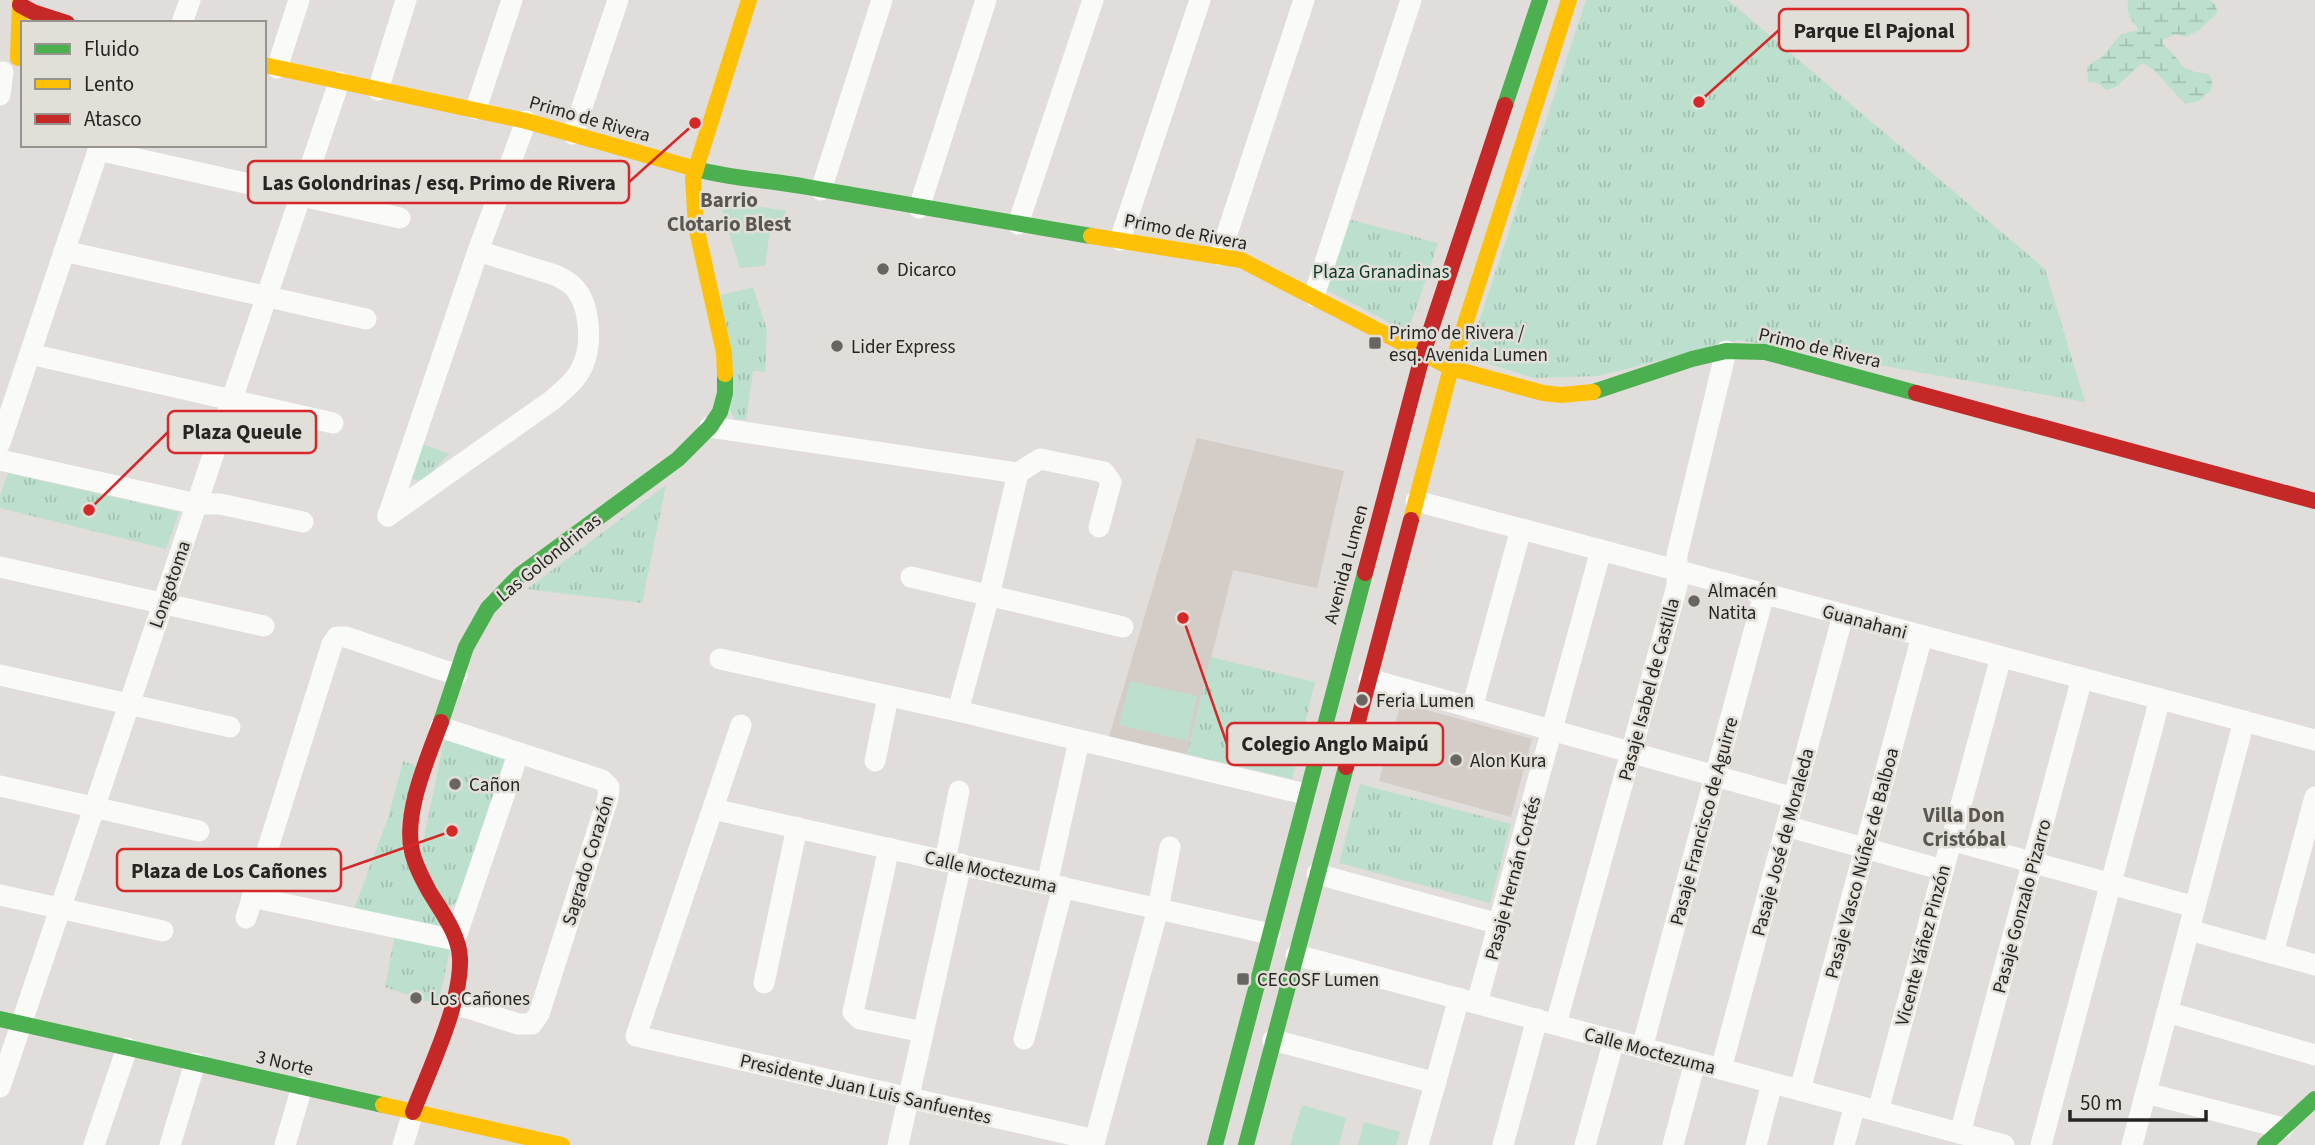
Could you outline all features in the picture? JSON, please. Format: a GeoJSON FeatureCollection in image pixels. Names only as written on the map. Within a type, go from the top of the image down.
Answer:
{"type":"FeatureCollection","features":[{"type":"Feature","properties":{"kind":"street"},"geometry":{"type":"LineString","coordinates":[[183,21],[190,0]]}},
{"type":"Feature","properties":{"kind":"street"},"geometry":{"type":"LineString","coordinates":[[271,66],[299,0]]}},
{"type":"Feature","properties":{"kind":"street"},"geometry":{"type":"LineString","coordinates":[[378,90],[407,0]]}},
{"type":"Feature","properties":{"kind":"street"},"geometry":{"type":"LineString","coordinates":[[476,109],[512,0]]}},
{"type":"Feature","properties":{"kind":"street"},"geometry":{"type":"LineString","coordinates":[[573,134],[618,0]]}},
{"type":"Feature","properties":{"kind":"street","name":"Las Golondrinas"},"geometry":{"type":"LineString","coordinates":[[403,1145],[452,1003],[460,972],[460,955],[455,940],[410,849],[410,828],[423,775],[471,634],[485,610],[520,575],[678,459],[710,427],[720,412],[725,393],[724,353],[696,226],[693,192],[695,169],[749,0]]}},
{"type":"Feature","properties":{"kind":"street"},"geometry":{"type":"LineString","coordinates":[[821,190],[882,0]]}},
{"type":"Feature","properties":{"kind":"street"},"geometry":{"type":"LineString","coordinates":[[919,208],[986,0]]}},
{"type":"Feature","properties":{"kind":"street"},"geometry":{"type":"LineString","coordinates":[[1018,224],[1093,0]]}},
{"type":"Feature","properties":{"kind":"street"},"geometry":{"type":"LineString","coordinates":[[1120,240],[1200,0]]}},
{"type":"Feature","properties":{"kind":"street"},"geometry":{"type":"LineString","coordinates":[[1220,255],[1304,0]]}},
{"type":"Feature","properties":{"kind":"street"},"geometry":{"type":"LineString","coordinates":[[1314,296],[1411,0]]}},
{"type":"Feature","properties":{"kind":"street","name":"Avenida Lumen"},"geometry":{"type":"LineString","coordinates":[[1215,1145],[1423,353],[1540,0]]}},
{"type":"Feature","properties":{"kind":"street"},"geometry":{"type":"LineString","coordinates":[[1246,1145],[1451,368],[1569,0]]}},
{"type":"Feature","properties":{"kind":"street"},"geometry":{"type":"LineString","coordinates":[[0,95],[11,64],[20,3],[62,21]]}},
{"type":"Feature","properties":{"kind":"street","name":"Primo de Rivera"},"geometry":{"type":"LineString","coordinates":[[271,66],[526,121],[695,169],[919,208],[1220,255],[1258,267],[1451,368],[1543,393],[1583,394],[1609,388],[1692,359],[1726,351],[1765,352],[2315,501]]}},
{"type":"Feature","properties":{"kind":"street","name":"Longotoma"},"geometry":{"type":"LineString","coordinates":[[0,1087],[10,1022],[60,908],[339,82]]}},
{"type":"Feature","properties":{"kind":"street"},"geometry":{"type":"LineString","coordinates":[[478,251],[555,275],[578,291],[584,306],[587,328],[588,346],[583,365],[572,382],[551,401],[388,516],[478,251],[526,121]]}},
{"type":"Feature","properties":{"kind":"street"},"geometry":{"type":"LineString","coordinates":[[0,443],[99,148],[400,218]]}},
{"type":"Feature","properties":{"kind":"street"},"geometry":{"type":"LineString","coordinates":[[64,251],[366,319]]}},
{"type":"Feature","properties":{"kind":"street","name":"Pasaje Isabel de Castilla"},"geometry":{"type":"LineString","coordinates":[[1503,1145],[1546,1022],[1631,752],[1677,586],[1677,555],[1726,351]]}},
{"type":"Feature","properties":{"kind":"street"},"geometry":{"type":"LineString","coordinates":[[30,354],[333,423]]}},
{"type":"Feature","properties":{"kind":"street"},"geometry":{"type":"LineString","coordinates":[[710,427],[1018,473],[1040,459],[1104,472],[1111,482],[1099,527]]}},
{"type":"Feature","properties":{"kind":"street"},"geometry":{"type":"LineString","coordinates":[[0,460],[197,504],[220,504],[303,522]]}},
{"type":"Feature","properties":{"kind":"street"},"geometry":{"type":"LineString","coordinates":[[958,711],[1018,473]]}},
{"type":"Feature","properties":{"kind":"street","name":"Guanahani"},"geometry":{"type":"LineString","coordinates":[[1416,501],[2315,740]]}},
{"type":"Feature","properties":{"kind":"street"},"geometry":{"type":"LineString","coordinates":[[1472,708],[1521,529]]}},
{"type":"Feature","properties":{"kind":"street","name":"Pasaje Hernán Cortés"},"geometry":{"type":"LineString","coordinates":[[1418,1145],[1436,1083],[1499,924],[1601,550]]}},
{"type":"Feature","properties":{"kind":"street"},"geometry":{"type":"LineString","coordinates":[[0,567],[264,626]]}},
{"type":"Feature","properties":{"kind":"street"},"geometry":{"type":"LineString","coordinates":[[911,578],[1123,627]]}},
{"type":"Feature","properties":{"kind":"street","name":"Pasaje Francisco de Aguirre"},"geometry":{"type":"LineString","coordinates":[[1642,1048],[1764,594]]}},
{"type":"Feature","properties":{"kind":"street","name":"Pasaje José de Moraleda"},"geometry":{"type":"LineString","coordinates":[[1720,1069],[1843,615]]}},
{"type":"Feature","properties":{"kind":"street","name":"Pasaje Vasco Núñez de Balboa"},"geometry":{"type":"LineString","coordinates":[[1800,1090],[1922,636]]}},
{"type":"Feature","properties":{"kind":"street"},"geometry":{"type":"LineString","coordinates":[[457,675],[346,637],[337,637],[332,644],[249,907],[455,940],[519,754]]}},
{"type":"Feature","properties":{"kind":"street","name":"Vicente Yáñez Pinzón"},"geometry":{"type":"LineString","coordinates":[[1878,1111],[2001,657]]}},
{"type":"Feature","properties":{"kind":"street"},"geometry":{"type":"LineString","coordinates":[[720,659],[958,711],[1306,794]]}},
{"type":"Feature","properties":{"kind":"street"},"geometry":{"type":"LineString","coordinates":[[0,675],[230,727]]}},
{"type":"Feature","properties":{"kind":"street","name":"Pasaje Gonzalo Pizarro"},"geometry":{"type":"LineString","coordinates":[[1960,1133],[2082,678]]}},
{"type":"Feature","properties":{"kind":"street"},"geometry":{"type":"LineString","coordinates":[[1369,679],[1794,798]]}},
{"type":"Feature","properties":{"kind":"street"},"geometry":{"type":"LineString","coordinates":[[875,761],[888,697]]}},
{"type":"Feature","properties":{"kind":"street"},"geometry":{"type":"LineString","coordinates":[[2041,1145],[2160,699]]}},
{"type":"Feature","properties":{"kind":"street"},"geometry":{"type":"LineString","coordinates":[[2132,1145],[2244,722]]}},
{"type":"Feature","properties":{"kind":"street"},"geometry":{"type":"LineString","coordinates":[[713,809],[741,725]]}},
{"type":"Feature","properties":{"kind":"street","name":"Sagrado Corazón"},"geometry":{"type":"LineString","coordinates":[[440,727],[601,780],[609,787],[608,798],[539,1014],[532,1024],[519,1024],[452,1003]]}},
{"type":"Feature","properties":{"kind":"street"},"geometry":{"type":"LineString","coordinates":[[1024,1039],[1055,886],[1079,741]]}},
{"type":"Feature","properties":{"kind":"street"},"geometry":{"type":"LineString","coordinates":[[0,786],[199,831]]}},
{"type":"Feature","properties":{"kind":"street"},"geometry":{"type":"LineString","coordinates":[[898,1145],[923,1032],[953,862],[959,791]]}},
{"type":"Feature","properties":{"kind":"street"},"geometry":{"type":"LineString","coordinates":[[2273,953],[2315,797]]}},
{"type":"Feature","properties":{"kind":"street","name":"Calle Moctezuma"},"geometry":{"type":"LineString","coordinates":[[713,809],[1270,934]]}},
{"type":"Feature","properties":{"kind":"street","name":"Presidente Juan Luis Sanfuentes"},"geometry":{"type":"LineString","coordinates":[[713,809],[636,1036],[1096,1140],[1158,909]]}},
{"type":"Feature","properties":{"kind":"street"},"geometry":{"type":"LineString","coordinates":[[1786,826],[1943,870]]}},
{"type":"Feature","properties":{"kind":"street"},"geometry":{"type":"LineString","coordinates":[[764,983],[797,827]]}},
{"type":"Feature","properties":{"kind":"street"},"geometry":{"type":"LineString","coordinates":[[1951,840],[2195,907]]}},
{"type":"Feature","properties":{"kind":"street"},"geometry":{"type":"LineString","coordinates":[[1158,909],[1170,847]]}},
{"type":"Feature","properties":{"kind":"street"},"geometry":{"type":"LineString","coordinates":[[889,848],[853,1012],[860,1019],[923,1032]]}},
{"type":"Feature","properties":{"kind":"street"},"geometry":{"type":"LineString","coordinates":[[1317,874],[1499,924]]}},
{"type":"Feature","properties":{"kind":"street"},"geometry":{"type":"LineString","coordinates":[[0,895],[163,931]]}},
{"type":"Feature","properties":{"kind":"street"},"geometry":{"type":"LineString","coordinates":[[2189,930],[2315,965]]}},
{"type":"Feature","properties":{"kind":"street","name":"Calle Moctezuma"},"geometry":{"type":"LineString","coordinates":[[1296,954],[2004,1145]]}},
{"type":"Feature","properties":{"kind":"street"},"geometry":{"type":"LineString","coordinates":[[2167,1012],[2315,1055]]}},
{"type":"Feature","properties":{"kind":"street","name":"3 Norte"},"geometry":{"type":"LineString","coordinates":[[10,1022],[414,1112],[521,1141],[562,1145]]}},
{"type":"Feature","properties":{"kind":"street"},"geometry":{"type":"LineString","coordinates":[[1273,1040],[1436,1083]]}},
{"type":"Feature","properties":{"kind":"street"},"geometry":{"type":"LineString","coordinates":[[1585,1145],[1614,1040]]}},
{"type":"Feature","properties":{"kind":"street"},"geometry":{"type":"LineString","coordinates":[[94,1145],[127,1048]]}},
{"type":"Feature","properties":{"kind":"street"},"geometry":{"type":"LineString","coordinates":[[1673,1145],[1695,1062]]}},
{"type":"Feature","properties":{"kind":"street"},"geometry":{"type":"LineString","coordinates":[[170,1145],[195,1063]]}},
{"type":"Feature","properties":{"kind":"street"},"geometry":{"type":"LineString","coordinates":[[1756,1145],[1772,1083]]}},
{"type":"Feature","properties":{"kind":"street"},"geometry":{"type":"LineString","coordinates":[[285,1145],[302,1087]]}},
{"type":"Feature","properties":{"kind":"street"},"geometry":{"type":"LineString","coordinates":[[2146,1093],[2283,1128]]}},
{"type":"Feature","properties":{"kind":"street"},"geometry":{"type":"LineString","coordinates":[[2265,1145],[2315,1099]]}},
{"type":"Feature","properties":{"kind":"street"},"geometry":{"type":"LineString","coordinates":[[1844,1145],[1855,1105]]}},
{"type":"Feature","properties":{"kind":"shaded area"},"geometry":{"type":"Polygon","coordinates":[[[1197,438],[1344,471],[1317,588],[1233,570],[1187,754],[1109,737],[1197,438]]]}},
{"type":"Feature","properties":{"kind":"shaded area","name":"Alon Kura"},"geometry":{"type":"Polygon","coordinates":[[[1401,703],[1532,739],[1511,817],[1379,781],[1401,703]]]}},
{"type":"Feature","properties":{"kind":"green space"},"geometry":{"type":"Polygon","coordinates":[[[1586,0],[1728,0],[2045,269],[2085,402],[1739,340],[1598,376],[1534,378],[1467,357],[1586,0]]]}},
{"type":"Feature","properties":{"kind":"green space"},"geometry":{"type":"Polygon","coordinates":[[[2129,0],[2210,0],[2216,6],[2217,13],[2199,30],[2186,37],[2175,34],[2163,40],[2163,45],[2186,68],[2209,74],[2212,80],[2211,90],[2199,101],[2185,104],[2153,69],[2142,63],[2116,87],[2106,90],[2098,83],[2088,82],[2087,67],[2105,54],[2121,34],[2139,30],[2128,12],[2129,0]]]}},
{"type":"Feature","properties":{"kind":"green space"},"geometry":{"type":"Polygon","coordinates":[[[731,202],[786,211],[784,224],[771,223],[765,266],[740,268],[722,210],[731,202]]]}},
{"type":"Feature","properties":{"kind":"green space","name":"Plaza Granadinas"},"geometry":{"type":"Polygon","coordinates":[[[1348,219],[1438,243],[1408,332],[1325,289],[1348,219]]]}},
{"type":"Feature","properties":{"kind":"green space"},"geometry":{"type":"Polygon","coordinates":[[[753,287],[767,330],[765,372],[753,371],[746,420],[735,419],[726,404],[721,295],[753,287]]]}},
{"type":"Feature","properties":{"kind":"green space"},"geometry":{"type":"Polygon","coordinates":[[[420,443],[449,454],[423,482],[410,478],[420,443]]]}},
{"type":"Feature","properties":{"kind":"green space"},"geometry":{"type":"Polygon","coordinates":[[[8,473],[179,512],[166,549],[0,508],[0,496],[8,473]]]}},
{"type":"Feature","properties":{"kind":"green space"},"geometry":{"type":"Polygon","coordinates":[[[666,485],[642,603],[527,589],[666,485]]]}},
{"type":"Feature","properties":{"kind":"green space"},"geometry":{"type":"Polygon","coordinates":[[[1211,657],[1315,682],[1292,779],[1187,754],[1211,657]]]}},
{"type":"Feature","properties":{"kind":"green space"},"geometry":{"type":"Polygon","coordinates":[[[1130,681],[1197,696],[1187,741],[1119,725],[1130,681]]]}},
{"type":"Feature","properties":{"kind":"green space"},"geometry":{"type":"Polygon","coordinates":[[[444,740],[513,757],[457,901],[447,910],[421,853],[444,740]]]}},
{"type":"Feature","properties":{"kind":"green space"},"geometry":{"type":"Polygon","coordinates":[[[403,761],[416,766],[401,825],[450,949],[438,1005],[385,987],[398,918],[354,909],[388,818],[403,761]]]}},
{"type":"Feature","properties":{"kind":"green space"},"geometry":{"type":"Polygon","coordinates":[[[1360,784],[1511,824],[1490,903],[1339,863],[1360,784]]]}},
{"type":"Feature","properties":{"kind":"green space"},"geometry":{"type":"Polygon","coordinates":[[[1302,1105],[1346,1118],[1339,1145],[1290,1145],[1302,1105]]]}},
{"type":"Feature","properties":{"kind":"green space"},"geometry":{"type":"Polygon","coordinates":[[[1364,1122],[1400,1132],[1396,1145],[1358,1145],[1364,1122]]]}},
{"type":"Feature","properties":{"kind":"traffic: fast"},"geometry":{"type":"LineString","coordinates":[[1505,105],[1540,0]]}},
{"type":"Feature","properties":{"kind":"traffic: fast"},"geometry":{"type":"LineString","coordinates":[[696,169],[1091,236]]}},
{"type":"Feature","properties":{"kind":"traffic: fast"},"geometry":{"type":"LineString","coordinates":[[1593,392],[1692,359],[1726,351],[1765,352],[1916,393]]}},
{"type":"Feature","properties":{"kind":"traffic: fast"},"geometry":{"type":"LineString","coordinates":[[441,722],[466,647],[488,608],[520,575],[678,459],[710,427],[720,412],[725,393],[725,374]]}},
{"type":"Feature","properties":{"kind":"traffic: fast"},"geometry":{"type":"LineString","coordinates":[[1215,1145],[1365,573]]}},
{"type":"Feature","properties":{"kind":"traffic: fast"},"geometry":{"type":"LineString","coordinates":[[1246,1145],[1346,767]]}},
{"type":"Feature","properties":{"kind":"traffic: fast"},"geometry":{"type":"LineString","coordinates":[[0,1019],[383,1105]]}},
{"type":"Feature","properties":{"kind":"traffic: fast"},"geometry":{"type":"LineString","coordinates":[[2265,1145],[2315,1099]]}},
{"type":"Feature","properties":{"kind":"traffic: slow"},"geometry":{"type":"LineString","coordinates":[[18,58],[20,0]]}},
{"type":"Feature","properties":{"kind":"traffic: slow"},"geometry":{"type":"LineString","coordinates":[[725,374],[724,353],[696,226],[693,178],[749,0]]}},
{"type":"Feature","properties":{"kind":"traffic: slow"},"geometry":{"type":"LineString","coordinates":[[1411,520],[1451,368],[1569,0]]}},
{"type":"Feature","properties":{"kind":"traffic: slow"},"geometry":{"type":"LineString","coordinates":[[266,65],[526,121],[696,169]]}},
{"type":"Feature","properties":{"kind":"traffic: slow"},"geometry":{"type":"LineString","coordinates":[[1091,236],[1241,260],[1451,368],[1543,393],[1561,395],[1593,392]]}},
{"type":"Feature","properties":{"kind":"traffic: slow"},"geometry":{"type":"LineString","coordinates":[[383,1105],[562,1145]]}},
{"type":"Feature","properties":{"kind":"traffic: jam"},"geometry":{"type":"LineString","coordinates":[[20,5],[61,21]]}},
{"type":"Feature","properties":{"kind":"traffic: jam"},"geometry":{"type":"LineString","coordinates":[[1365,573],[1423,353],[1505,105]]}},
{"type":"Feature","properties":{"kind":"traffic: jam"},"geometry":{"type":"LineString","coordinates":[[1916,393],[2315,501]]}},
{"type":"Feature","properties":{"kind":"traffic: jam"},"geometry":{"type":"LineString","coordinates":[[1346,767],[1411,520]]}},
{"type":"Feature","properties":{"kind":"traffic: jam"},"geometry":{"type":"LineString","coordinates":[[413,1112],[443,1036],[459,976],[460,958],[456,940],[419,871],[410,836],[418,786],[441,722]]}},
{"type":"Feature","properties":{"kind":"place","name":"Parque El Pajonal"},"geometry":{"type":"Point","coordinates":[1699,102]}},
{"type":"Feature","properties":{"kind":"place","name":"Las Golondrinas / esq. Primo de Rivera"},"geometry":{"type":"Point","coordinates":[695,123]}},
{"type":"Feature","properties":{"kind":"place","name":"Dicarco"},"geometry":{"type":"Point","coordinates":[883,269]}},
{"type":"Feature","properties":{"kind":"place","name":"Primo de Rivera / esq. Avenida Lumen"},"geometry":{"type":"Point","coordinates":[1375,343]}},
{"type":"Feature","properties":{"kind":"place","name":"Lider Express"},"geometry":{"type":"Point","coordinates":[837,346]}},
{"type":"Feature","properties":{"kind":"place","name":"Plaza Queule"},"geometry":{"type":"Point","coordinates":[89,510]}},
{"type":"Feature","properties":{"kind":"place","name":"Almacén Natita"},"geometry":{"type":"Point","coordinates":[1694,601]}},
{"type":"Feature","properties":{"kind":"place","name":"Colegio Anglo Maipú"},"geometry":{"type":"Point","coordinates":[1183,618]}},
{"type":"Feature","properties":{"kind":"place","name":"Feria Lumen"},"geometry":{"type":"Point","coordinates":[1362,700]}},
{"type":"Feature","properties":{"kind":"place","name":"Alon Kura"},"geometry":{"type":"Point","coordinates":[1456,760]}},
{"type":"Feature","properties":{"kind":"place","name":"Cañon"},"geometry":{"type":"Point","coordinates":[455,784]}},
{"type":"Feature","properties":{"kind":"place","name":"Plaza de Los Cañones"},"geometry":{"type":"Point","coordinates":[452,831]}},
{"type":"Feature","properties":{"kind":"place","name":"CECOSF Lumen"},"geometry":{"type":"Point","coordinates":[1243,979]}},
{"type":"Feature","properties":{"kind":"place","name":"Los Cañones"},"geometry":{"type":"Point","coordinates":[416,998]}},
{"type":"Feature","properties":{"kind":"district","name":"Barrio Clotario Blest"},"geometry":{"type":"Point","coordinates":[729,212]}},
{"type":"Feature","properties":{"kind":"district","name":"Villa Don Cristóbal"},"geometry":{"type":"Point","coordinates":[1964,827]}}]}
